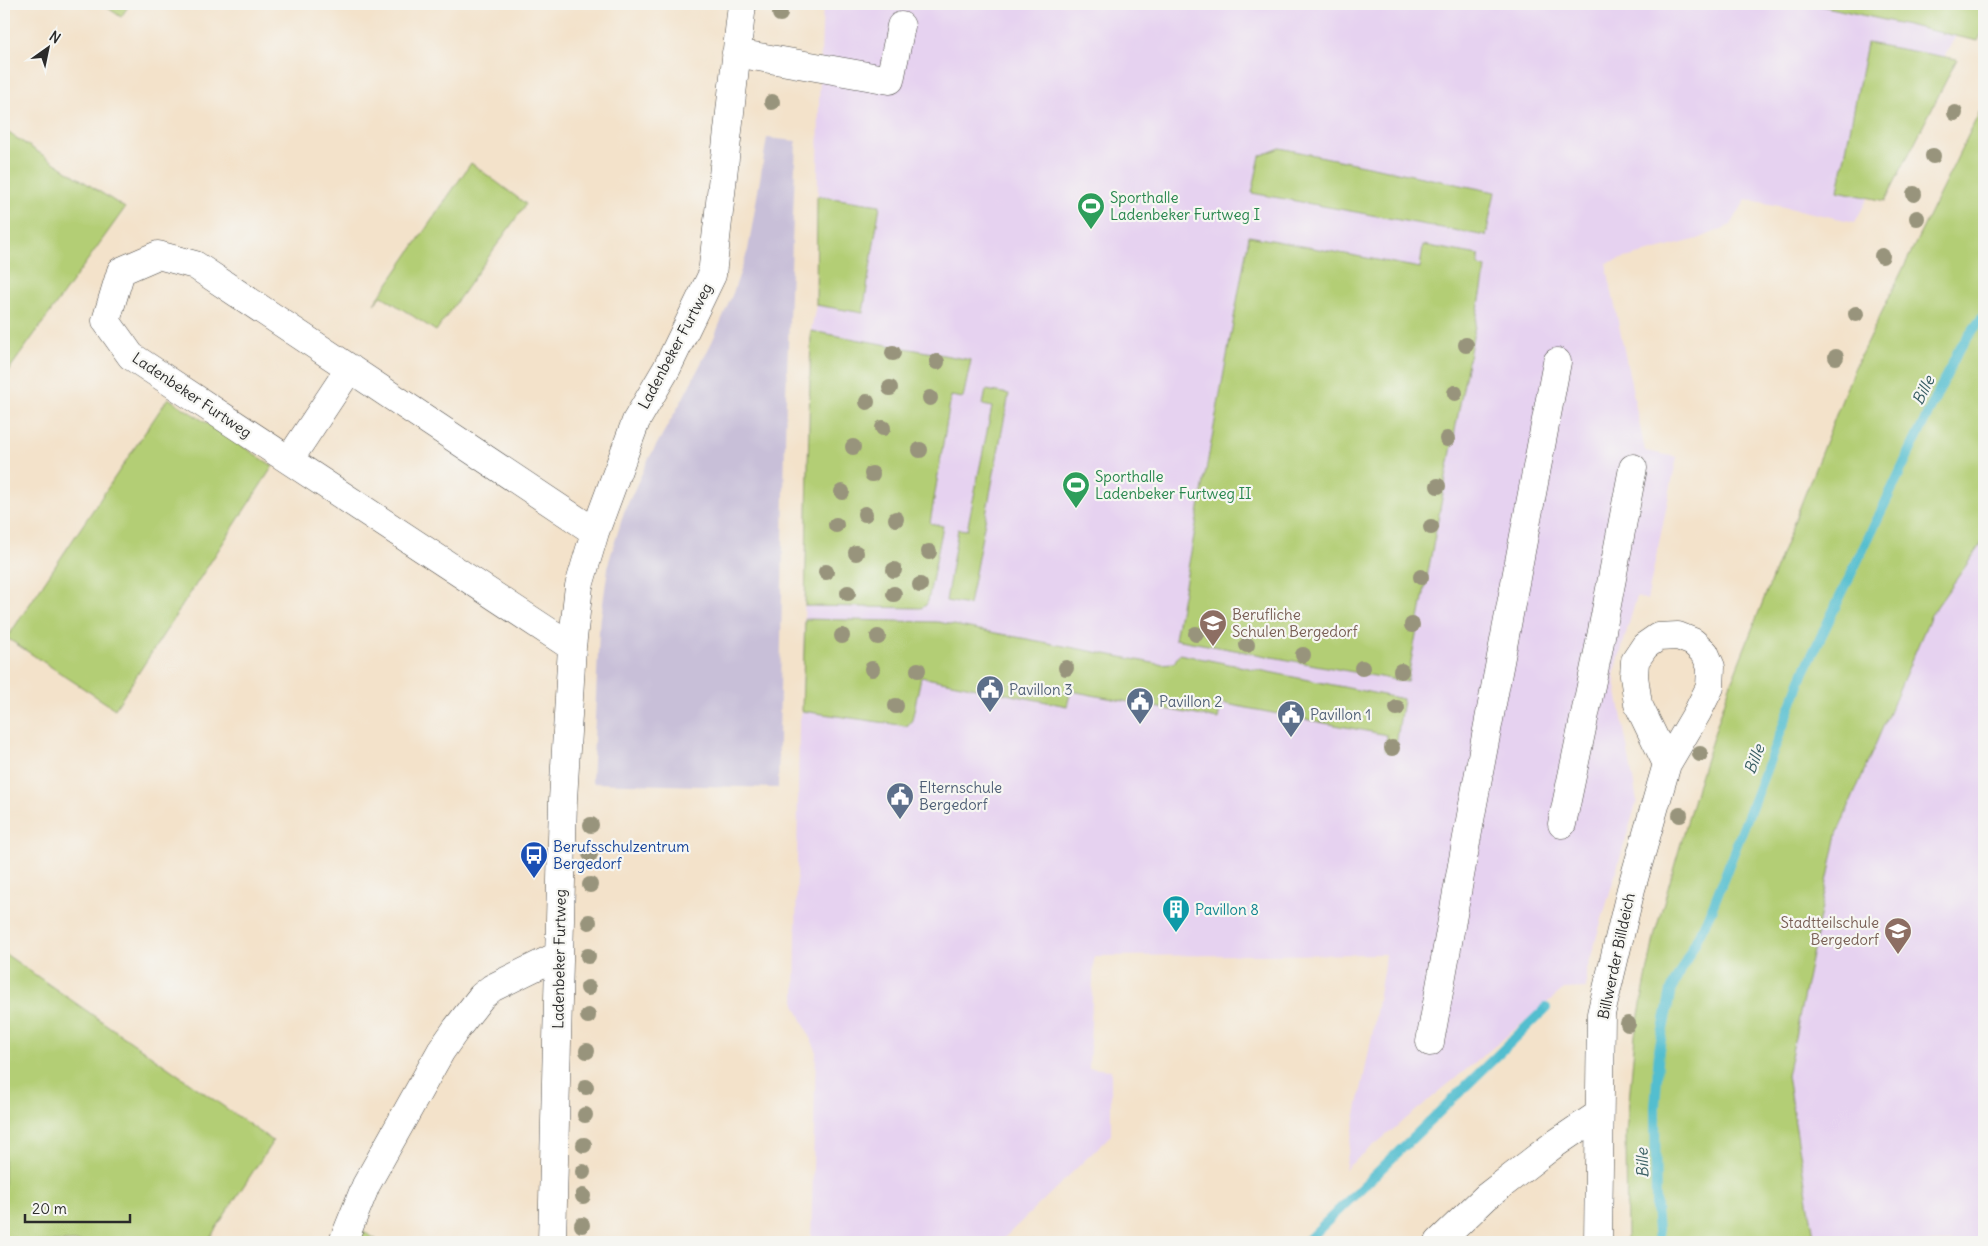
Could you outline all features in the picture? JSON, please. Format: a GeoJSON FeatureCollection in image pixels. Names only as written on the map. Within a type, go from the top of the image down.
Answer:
{"type":"FeatureCollection","features":[{"type":"Feature","properties":{"kind":"street","name":"Ladenbeker Furtweg"},"geometry":{"type":"LineString","coordinates":[[552,1242],[563,800],[572,647],[579,586],[595,532],[636,421],[667,368],[712,275],[742,4]]}},
{"type":"Feature","properties":{"kind":"street"},"geometry":{"type":"LineString","coordinates":[[736,54],[890,80],[901,26]]}},
{"type":"Feature","properties":{"kind":"street","name":"Ladenbeker Furtweg"},"geometry":{"type":"LineString","coordinates":[[572,647],[131,356],[106,321],[121,271],[158,255],[196,265],[595,532]]}},
{"type":"Feature","properties":{"kind":"street"},"geometry":{"type":"LineString","coordinates":[[1430,1042],[1557,362]]}},
{"type":"Feature","properties":{"kind":"street"},"geometry":{"type":"LineString","coordinates":[[289,460],[350,368]]}},
{"type":"Feature","properties":{"kind":"street"},"geometry":{"type":"LineString","coordinates":[[1562,824],[1598,652],[1633,468]]}},
{"type":"Feature","properties":{"kind":"street","name":"Billwerder Billdeich"},"geometry":{"type":"LineString","coordinates":[[1598,1242],[1601,1014],[1631,889],[1667,764],[1710,687],[1711,667],[1705,652],[1693,642],[1678,636],[1658,637],[1645,646],[1635,661]]}},
{"type":"Feature","properties":{"kind":"street"},"geometry":{"type":"LineString","coordinates":[[1598,652],[1635,661],[1634,676],[1638,704],[1667,764]]}},
{"type":"Feature","properties":{"kind":"street"},"geometry":{"type":"LineString","coordinates":[[343,1242],[366,1185],[440,1051],[457,1028],[482,996],[492,988],[559,955]]}},
{"type":"Feature","properties":{"kind":"street"},"geometry":{"type":"LineString","coordinates":[[1440,1242],[1486,1197],[1552,1146],[1599,1114]]}},
{"type":"Feature","properties":{"kind":"shaded area","name":"Berufliche Schulen Bergedorf"},"geometry":{"type":"Polygon","coordinates":[[[823,4],[1973,4],[1855,222],[1746,199],[1731,225],[1698,239],[1606,263],[1645,451],[1677,457],[1647,600],[1637,596],[1614,675],[1637,801],[1586,973],[1586,988],[1564,989],[1345,1169],[1372,1036],[1386,954],[1094,956],[1089,1068],[1111,1070],[1111,1135],[1000,1242],[811,1242],[816,1050],[795,1005],[799,724],[802,711],[811,331],[816,305],[819,103],[823,4]]]}},
{"type":"Feature","properties":{"kind":"shaded area"},"geometry":{"type":"Polygon","coordinates":[[[767,138],[796,141],[786,396],[778,788],[592,783],[599,631],[609,561],[624,512],[648,460],[712,342],[733,293],[748,250],[767,138]]]}},
{"type":"Feature","properties":{"kind":"shaded area","name":"Stadtteilschule Bergedorf"},"geometry":{"type":"Polygon","coordinates":[[[1984,540],[1984,1242],[1815,1242],[1787,1076],[1837,834],[1931,615],[1984,540]]]}},
{"type":"Feature","properties":{"kind":"green space"},"geometry":{"type":"Polygon","coordinates":[[[102,4],[130,4],[121,17],[102,4]]]}},
{"type":"Feature","properties":{"kind":"green space"},"geometry":{"type":"Polygon","coordinates":[[[1813,4],[1984,4],[1984,28],[1978,41],[1813,4]]]}},
{"type":"Feature","properties":{"kind":"green space"},"geometry":{"type":"Polygon","coordinates":[[[1867,43],[1957,59],[1885,201],[1838,191],[1867,43]]]}},
{"type":"Feature","properties":{"kind":"green space"},"geometry":{"type":"Polygon","coordinates":[[[1984,103],[1984,540],[1931,615],[1837,834],[1787,1076],[1815,1242],[1627,1242],[1626,1134],[1635,1035],[1655,933],[1700,777],[1729,688],[1854,369],[1984,103]]]}},
{"type":"Feature","properties":{"kind":"green space"},"geometry":{"type":"Polygon","coordinates":[[[4,130],[125,208],[6,374],[4,373],[4,130]]]}},
{"type":"Feature","properties":{"kind":"green space"},"geometry":{"type":"Polygon","coordinates":[[[1280,148],[1495,192],[1486,236],[1252,193],[1260,156],[1280,148]]]}},
{"type":"Feature","properties":{"kind":"green space"},"geometry":{"type":"Polygon","coordinates":[[[471,163],[526,204],[436,331],[382,296],[374,304],[471,163]]]}},
{"type":"Feature","properties":{"kind":"green space"},"geometry":{"type":"Polygon","coordinates":[[[817,196],[880,205],[863,313],[816,305],[817,196]]]}},
{"type":"Feature","properties":{"kind":"green space"},"geometry":{"type":"Polygon","coordinates":[[[1249,236],[1420,268],[1423,245],[1479,255],[1478,265],[1486,268],[1407,682],[1175,639],[1249,236]]]}},
{"type":"Feature","properties":{"kind":"green space"},"geometry":{"type":"Polygon","coordinates":[[[811,331],[971,360],[963,398],[951,396],[930,523],[943,526],[928,601],[921,608],[805,606],[811,331]]]}},
{"type":"Feature","properties":{"kind":"green space"},"geometry":{"type":"Polygon","coordinates":[[[986,390],[1009,394],[969,605],[946,601],[958,529],[967,530],[992,407],[983,405],[986,390]]]}},
{"type":"Feature","properties":{"kind":"green space"},"geometry":{"type":"Polygon","coordinates":[[[168,398],[273,466],[115,709],[7,638],[168,398]]]}},
{"type":"Feature","properties":{"kind":"green space"},"geometry":{"type":"Polygon","coordinates":[[[805,619],[938,622],[1158,664],[1174,663],[1179,654],[1403,699],[1395,753],[1385,751],[1387,735],[1221,703],[1218,719],[1071,691],[1067,706],[921,677],[912,720],[907,726],[802,711],[805,619]]]}},
{"type":"Feature","properties":{"kind":"green space"},"geometry":{"type":"Polygon","coordinates":[[[4,953],[273,1141],[207,1242],[4,1242],[4,953]]]}},
{"type":"Feature","properties":{"kind":"green space"},"geometry":{"type":"Polygon","coordinates":[[[363,1231],[380,1242],[354,1242],[363,1231]]]}},
{"type":"Feature","properties":{"kind":"waterway","name":"Bille"},"geometry":{"type":"LineString","coordinates":[[1659,1242],[1656,1208],[1655,1108],[1659,1050],[1671,990],[1711,911],[1804,672],[1959,349],[1984,315]]}},
{"type":"Feature","properties":{"kind":"waterway"},"geometry":{"type":"LineString","coordinates":[[1306,1242],[1546,1008]]}},
{"type":"Feature","properties":{"kind":"place","name":"Sporthalle Ladenbeker Furtweg I"},"geometry":{"type":"Point","coordinates":[1091,230]}},
{"type":"Feature","properties":{"kind":"place","name":"Sporthalle Ladenbeker Furtweg II"},"geometry":{"type":"Point","coordinates":[1076,509]}},
{"type":"Feature","properties":{"kind":"place","name":"Berufliche Schulen Bergedorf"},"geometry":{"type":"Point","coordinates":[1213,647]}},
{"type":"Feature","properties":{"kind":"place","name":"Pavillon 3"},"geometry":{"type":"Point","coordinates":[990,713]}},
{"type":"Feature","properties":{"kind":"place","name":"Pavillon 2"},"geometry":{"type":"Point","coordinates":[1140,725]}},
{"type":"Feature","properties":{"kind":"place","name":"Pavillon 1"},"geometry":{"type":"Point","coordinates":[1291,738]}},
{"type":"Feature","properties":{"kind":"place","name":"Elternschule Bergedorf"},"geometry":{"type":"Point","coordinates":[900,820]}},
{"type":"Feature","properties":{"kind":"place","name":"Berufsschulzentrum Bergedorf"},"geometry":{"type":"Point","coordinates":[534,879]}},
{"type":"Feature","properties":{"kind":"place","name":"Pavillon 8"},"geometry":{"type":"Point","coordinates":[1176,933]}},
{"type":"Feature","properties":{"kind":"place","name":"Stadtteilschule Bergedorf"},"geometry":{"type":"Point","coordinates":[1898,955]}}]}
